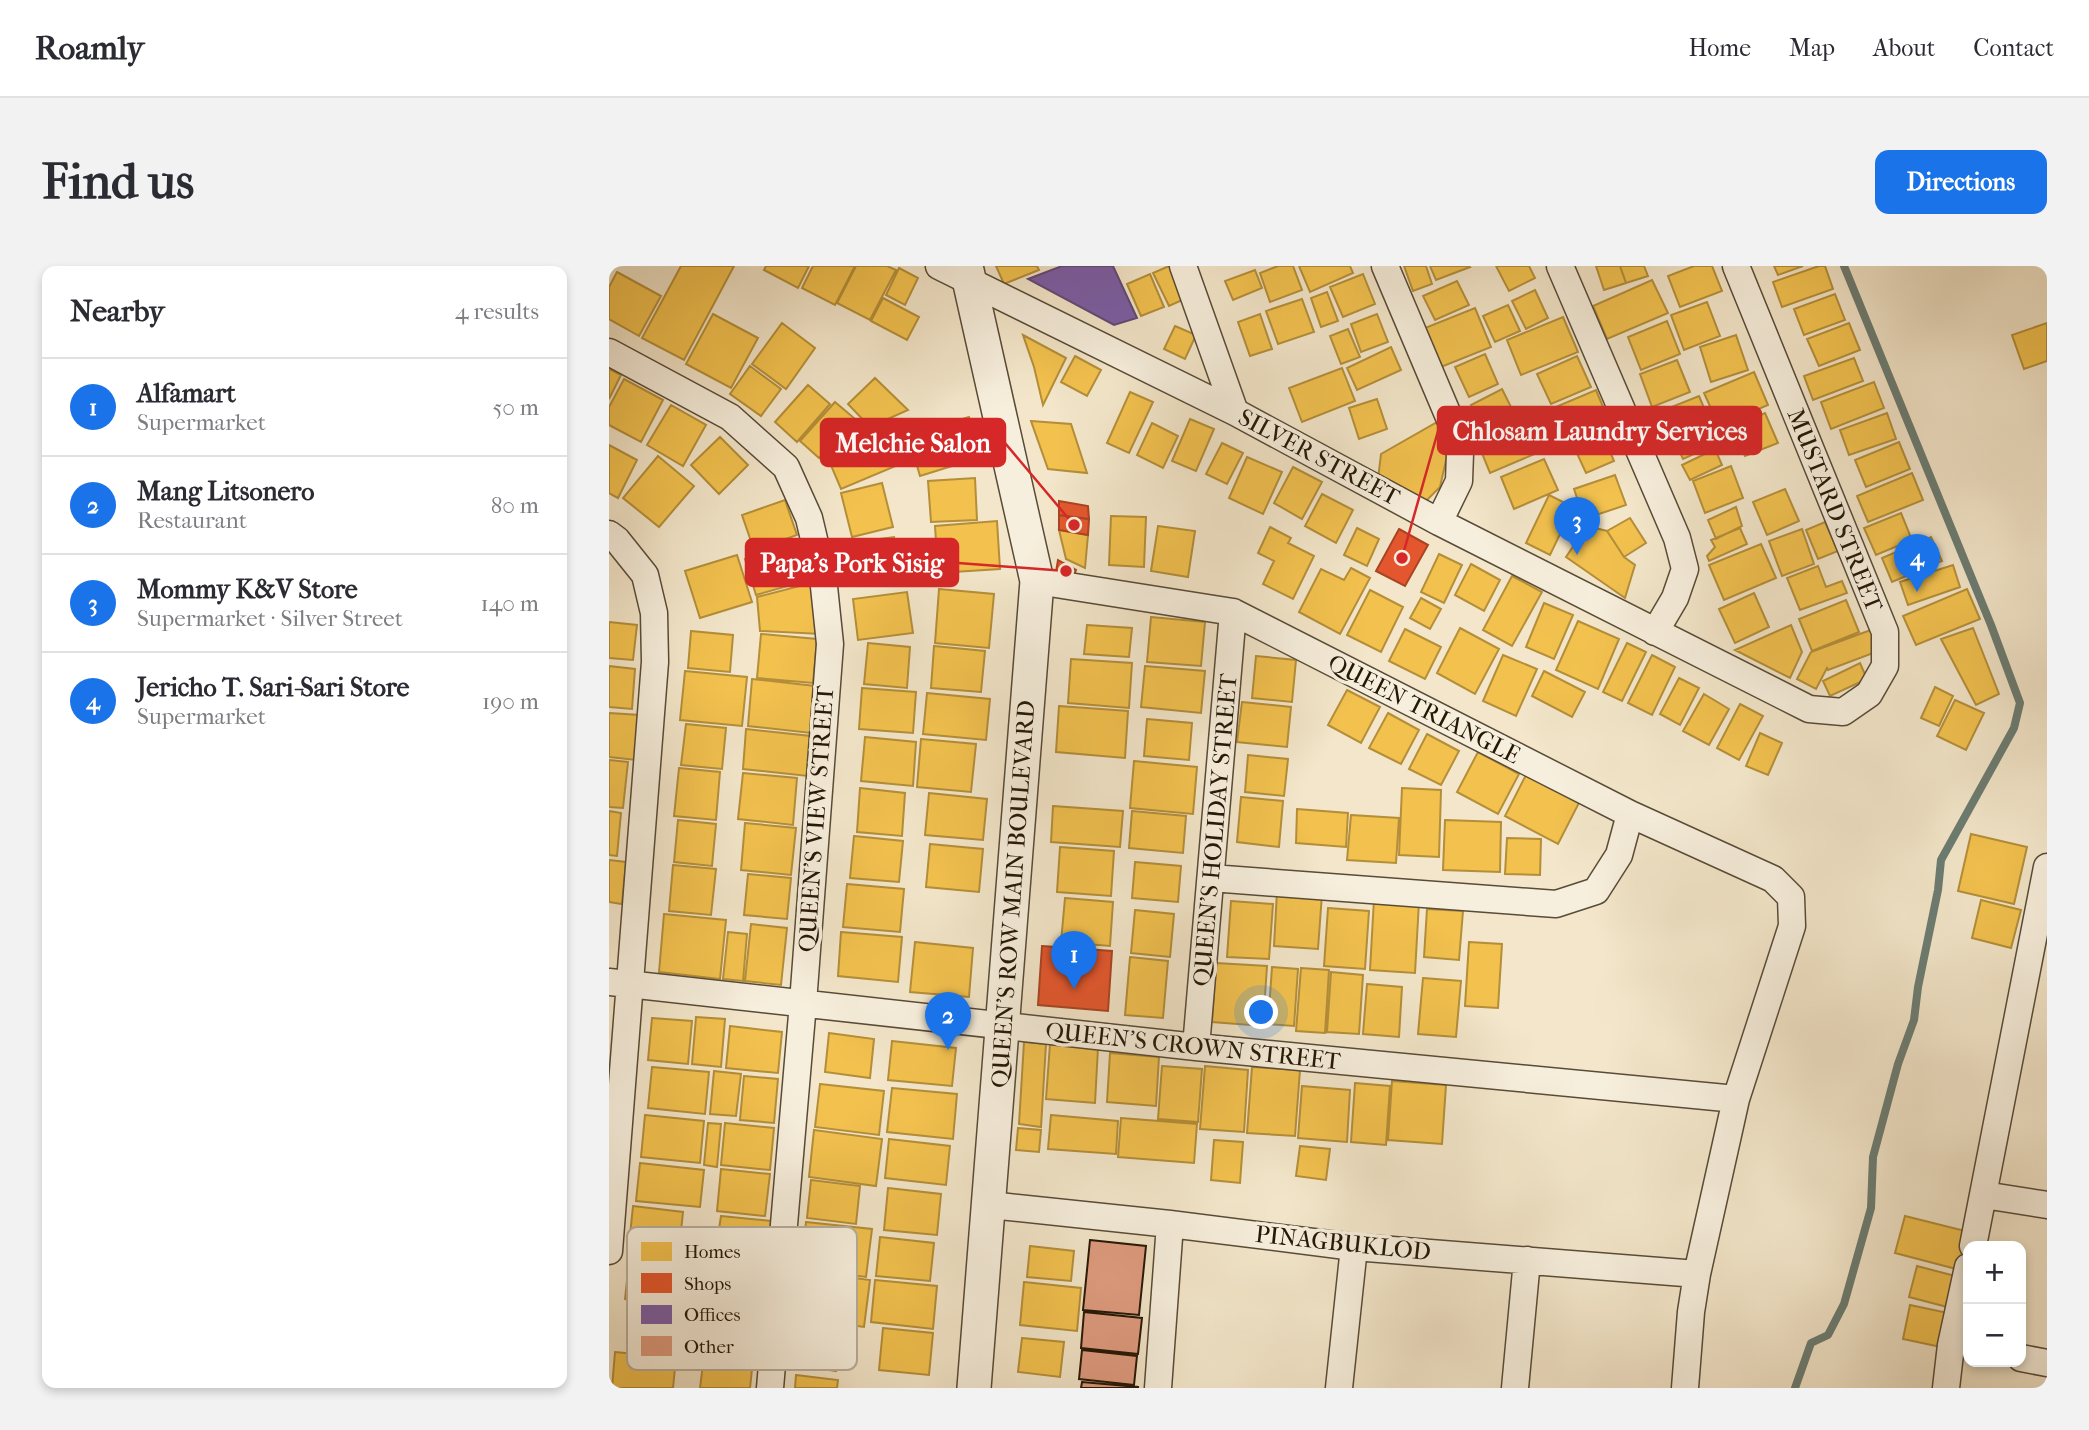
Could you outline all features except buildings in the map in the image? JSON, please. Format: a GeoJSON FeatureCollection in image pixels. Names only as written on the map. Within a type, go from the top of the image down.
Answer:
{"type":"FeatureCollection","features":[{"type":"Feature","properties":{"kind":"street","name":"SILVER STREET"},"geometry":{"type":"LineString","coordinates":[[939,266],[968,274],[1235,412],[1439,522],[1809,709]]}},
{"type":"Feature","properties":{"kind":"street"},"geometry":{"type":"LineString","coordinates":[[1183,266],[1235,412]]}},
{"type":"Feature","properties":{"kind":"street"},"geometry":{"type":"LineString","coordinates":[[1385,266],[1454,429],[1460,453],[1459,481],[1439,522]]}},
{"type":"Feature","properties":{"kind":"street"},"geometry":{"type":"LineString","coordinates":[[1560,266],[1677,538],[1685,569],[1675,598],[1655,632]]}},
{"type":"Feature","properties":{"kind":"street","name":"MUSTARD STREET"},"geometry":{"type":"LineString","coordinates":[[1736,266],[1885,632],[1885,666],[1870,694],[1843,712],[1809,709]]}},
{"type":"Feature","properties":{"kind":"street","name":"QUEEN'S ROW MAIN BOULEVARD"},"geometry":{"type":"LineString","coordinates":[[968,274],[1037,581],[974,1388]]}},
{"type":"Feature","properties":{"kind":"street","name":"QUEEN'S VIEW STREET"},"geometry":{"type":"LineString","coordinates":[[609,352],[730,417],[786,467],[809,518],[823,577],[829,644],[784,1227]]}},
{"type":"Feature","properties":{"kind":"street"},"geometry":{"type":"LineString","coordinates":[[609,534],[645,575],[654,613],[655,662],[619,983],[609,1251]]}},
{"type":"Feature","properties":{"kind":"street","name":"QUEEN TRIANGLE"},"geometry":{"type":"LineString","coordinates":[[1037,581],[1233,612],[1630,814],[1773,879],[1791,897],[1792,926],[1736,1099]]}},
{"type":"Feature","properties":{"kind":"street","name":"QUEEN'S HOLIDAY STREET"},"geometry":{"type":"LineString","coordinates":[[1196,1047],[1233,612]]}},
{"type":"Feature","properties":{"kind":"street"},"geometry":{"type":"LineString","coordinates":[[1212,878],[1556,904],[1596,891],[1619,855],[1630,814]]}},
{"type":"Feature","properties":{"kind":"street"},"geometry":{"type":"LineString","coordinates":[[1974,1241],[2047,867]]}},
{"type":"Feature","properties":{"kind":"street","name":"QUEEN'S CROWN STREET"},"geometry":{"type":"LineString","coordinates":[[619,983],[1196,1047],[1736,1099]]}},
{"type":"Feature","properties":{"kind":"street"},"geometry":{"type":"LineString","coordinates":[[1685,1388],[1697,1273],[1736,1099]]}},
{"type":"Feature","properties":{"kind":"street"},"geometry":{"type":"LineString","coordinates":[[1984,1195],[2047,1206]]}},
{"type":"Feature","properties":{"kind":"street","name":"PINAGBUKLOD"},"geometry":{"type":"LineString","coordinates":[[990,1205],[1354,1247],[1697,1273]]}},
{"type":"Feature","properties":{"kind":"street"},"geometry":{"type":"LineString","coordinates":[[1158,1388],[1170,1224]]}},
{"type":"Feature","properties":{"kind":"street"},"geometry":{"type":"LineString","coordinates":[[1339,1388],[1354,1247]]}},
{"type":"Feature","properties":{"kind":"street"},"geometry":{"type":"LineString","coordinates":[[1515,1388],[1527,1260]]}},
{"type":"Feature","properties":{"kind":"street"},"geometry":{"type":"LineString","coordinates":[[1946,1388],[1960,1347],[1964,1304]]}},
{"type":"Feature","properties":{"kind":"street"},"geometry":{"type":"LineString","coordinates":[[2026,1359],[2047,1363]]}},
{"type":"Feature","properties":{"kind":"street","name":"QUEEN'S VIEW STREET"},"geometry":{"type":"LineString","coordinates":[[770,1388],[772,1370]]}},
{"type":"Feature","properties":{"kind":"waterway"},"geometry":{"type":"LineString","coordinates":[[1795,1388],[1811,1343],[1828,1335],[1844,1304],[1871,1208],[1873,1157],[1898,1064],[1914,1020],[1941,860],[2014,728],[2020,703],[1991,625],[1844,266]]}},
{"type":"Feature","properties":{"kind":"place","name":"Melchie Salon"},"geometry":{"type":"Point","coordinates":[1074,525]}},
{"type":"Feature","properties":{"kind":"place","name":"Mommy K&V Store"},"geometry":{"type":"Point","coordinates":[1577,555]}},
{"type":"Feature","properties":{"kind":"place","name":"Chlosam Laundry Services"},"geometry":{"type":"Point","coordinates":[1402,558]}},
{"type":"Feature","properties":{"kind":"place","name":"Papa's Pork Sisig"},"geometry":{"type":"Point","coordinates":[1066,571]}},
{"type":"Feature","properties":{"kind":"place","name":"Jericho T. Sari-Sari Store"},"geometry":{"type":"Point","coordinates":[1917,592]}},
{"type":"Feature","properties":{"kind":"place","name":"Alfamart"},"geometry":{"type":"Point","coordinates":[1074,989]}},
{"type":"Feature","properties":{"kind":"place","name":"Mang Litsonero"},"geometry":{"type":"Point","coordinates":[948,1050]}}]}
